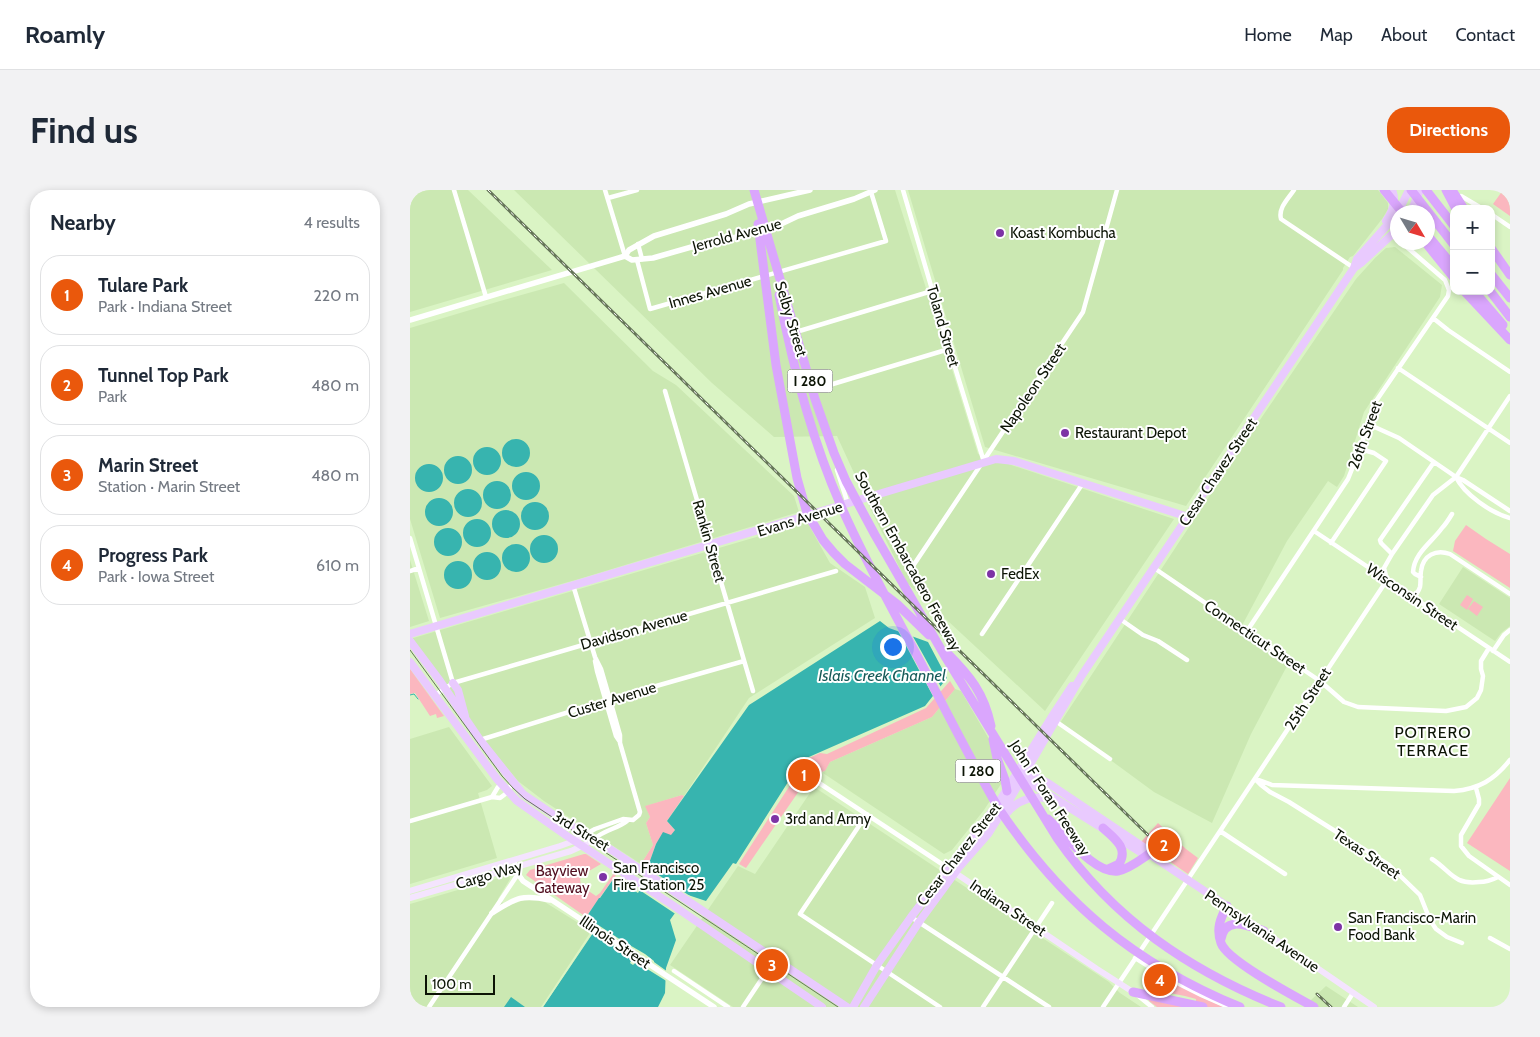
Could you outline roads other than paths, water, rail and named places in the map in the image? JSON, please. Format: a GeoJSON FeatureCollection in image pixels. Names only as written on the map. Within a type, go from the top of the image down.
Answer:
{"type":"FeatureCollection","features":[{"type":"Feature","properties":{"kind":"highway"},"geometry":{"type":"LineString","coordinates":[[752,190],[760,232],[778,374],[797,478],[807,513],[823,540],[834,553],[845,564],[897,604],[966,672],[976,686],[985,705],[997,758],[1007,791]]}},
{"type":"Feature","properties":{"kind":"highway","name":"Southern Embarcadero Freeway"},"geometry":{"type":"LineString","coordinates":[[752,190],[815,399],[846,481],[875,535],[978,710]]}},
{"type":"Feature","properties":{"kind":"highway","name":"Southern Embarcadero Freeway"},"geometry":{"type":"LineString","coordinates":[[752,190],[770,256],[804,406],[833,487],[864,556],[999,809],[1048,874],[1076,904],[1108,931],[1141,956],[1169,973],[1211,995],[1240,1007]]}},
{"type":"Feature","properties":{"kind":"highway"},"geometry":{"type":"LineString","coordinates":[[1384,190],[1396,205]]}},
{"type":"Feature","properties":{"kind":"highway"},"geometry":{"type":"LineString","coordinates":[[1410,190],[1450,240]]}},
{"type":"Feature","properties":{"kind":"highway"},"geometry":{"type":"LineString","coordinates":[[1426,190],[1450,221]]}},
{"type":"Feature","properties":{"kind":"highway"},"geometry":{"type":"LineString","coordinates":[[1449,190],[1454,205]]}},
{"type":"Feature","properties":{"kind":"highway"},"geometry":{"type":"LineString","coordinates":[[1449,190],[1461,205]]}},
{"type":"Feature","properties":{"kind":"highway"},"geometry":{"type":"LineString","coordinates":[[1435,245],[1450,263]]}},
{"type":"Feature","properties":{"kind":"highway"},"geometry":{"type":"LineString","coordinates":[[1431,250],[1450,273]]}},
{"type":"Feature","properties":{"kind":"highway"},"geometry":{"type":"LineString","coordinates":[[1492,250],[1510,276]]}},
{"type":"Feature","properties":{"kind":"highway"},"geometry":{"type":"LineString","coordinates":[[1495,259],[1510,279]]}},
{"type":"Feature","properties":{"kind":"highway"},"geometry":{"type":"LineString","coordinates":[[1495,279],[1510,298]]}},
{"type":"Feature","properties":{"kind":"highway"},"geometry":{"type":"LineString","coordinates":[[1468,295],[1510,340]]}},
{"type":"Feature","properties":{"kind":"highway"},"geometry":{"type":"LineString","coordinates":[[1477,295],[1510,334]]}},
{"type":"Feature","properties":{"kind":"highway"},"geometry":{"type":"LineString","coordinates":[[1493,295],[1510,316]]}},
{"type":"Feature","properties":{"kind":"highway","name":"John F Foran Freeway"},"geometry":{"type":"LineString","coordinates":[[978,710],[1068,855],[1110,901],[1137,926],[1166,948],[1204,971],[1241,990],[1281,1007]]}},
{"type":"Feature","properties":{"kind":"highway"},"geometry":{"type":"LineString","coordinates":[[995,750],[1005,763],[1023,774]]}},
{"type":"Feature","properties":{"kind":"highway"},"geometry":{"type":"LineString","coordinates":[[1040,812],[1061,830],[1086,857],[1106,869],[1116,871],[1124,869],[1149,854]]}},
{"type":"Feature","properties":{"kind":"highway"},"geometry":{"type":"LineString","coordinates":[[1103,828],[1119,843],[1122,855],[1119,864],[1106,869]]}},
{"type":"Feature","properties":{"kind":"highway"},"geometry":{"type":"LineString","coordinates":[[1227,906],[1218,926],[1221,943],[1227,951],[1268,980],[1314,1007]]}},
{"type":"Feature","properties":{"kind":"highway"},"geometry":{"type":"LineString","coordinates":[[1220,940],[1224,931],[1236,924],[1264,931]]}},
{"type":"Feature","properties":{"kind":"highway"},"geometry":{"type":"LineString","coordinates":[[1133,992],[1203,1007]]}},
{"type":"Feature","properties":{"kind":"main road"},"geometry":{"type":"LineString","coordinates":[[1370,245],[1393,209],[1392,190]]}},
{"type":"Feature","properties":{"kind":"main road","name":"Cesar Chavez Street"},"geometry":{"type":"LineString","coordinates":[[1402,205],[1410,190]]}},
{"type":"Feature","properties":{"kind":"main road"},"geometry":{"type":"LineString","coordinates":[[1414,205],[1420,190]]}},
{"type":"Feature","properties":{"kind":"main road"},"geometry":{"type":"LineString","coordinates":[[1404,201],[1405,205]]}},
{"type":"Feature","properties":{"kind":"main road","name":"Cesar Chavez Street"},"geometry":{"type":"LineString","coordinates":[[864,1007],[919,922],[988,834],[1067,693],[1082,676],[1354,268],[1357,259],[1390,222]]}},
{"type":"Feature","properties":{"kind":"main road","name":"Cesar Chavez Street"},"geometry":{"type":"LineString","coordinates":[[1354,268],[1390,237]]}},
{"type":"Feature","properties":{"kind":"main road","name":"Evans Avenue"},"geometry":{"type":"LineString","coordinates":[[410,634],[996,459],[1014,461],[1188,517]]}},
{"type":"Feature","properties":{"kind":"main road","name":"3rd Street"},"geometry":{"type":"LineString","coordinates":[[410,640],[467,723],[523,794],[594,838],[848,1007]]}},
{"type":"Feature","properties":{"kind":"main road","name":"3rd Street"},"geometry":{"type":"LineString","coordinates":[[410,662],[508,792],[524,806],[574,841],[681,910],[822,1007]]}},
{"type":"Feature","properties":{"kind":"main road"},"geometry":{"type":"LineString","coordinates":[[454,683],[458,690],[467,723]]}},
{"type":"Feature","properties":{"kind":"main road","name":"Cesar Chavez Street"},"geometry":{"type":"LineString","coordinates":[[853,1007],[877,965],[911,917],[1007,791],[1023,774],[1040,747],[1053,720]]}},
{"type":"Feature","properties":{"kind":"main road"},"geometry":{"type":"LineString","coordinates":[[1040,747],[1036,773],[1048,783]]}},
{"type":"Feature","properties":{"kind":"main road","name":"Pennsylvania Avenue"},"geometry":{"type":"LineString","coordinates":[[1023,774],[1048,783],[1145,848],[1149,854],[1187,881],[1227,906],[1374,1007]]}},
{"type":"Feature","properties":{"kind":"main road","name":"Pennsylvania Avenue"},"geometry":{"type":"LineString","coordinates":[[1023,774],[1065,804],[1142,853],[1149,854]]}},
{"type":"Feature","properties":{"kind":"main road"},"geometry":{"type":"LineString","coordinates":[[988,834],[1010,808],[1029,798],[1041,797],[1065,804]]}},
{"type":"Feature","properties":{"kind":"main road","name":"Cargo Way"},"geometry":{"type":"LineString","coordinates":[[410,891],[574,841],[586,834]]}},
{"type":"Feature","properties":{"kind":"main road","name":"Cargo Way"},"geometry":{"type":"LineString","coordinates":[[410,898],[517,870],[582,846],[594,838]]}},
{"type":"Feature","properties":{"kind":"main road","name":"Indiana Street"},"geometry":{"type":"LineString","coordinates":[[948,868],[1133,992]]}},
{"type":"Feature","properties":{"kind":"street"},"geometry":{"type":"LineString","coordinates":[[454,190],[486,297]]}},
{"type":"Feature","properties":{"kind":"street"},"geometry":{"type":"LineString","coordinates":[[605,190],[625,256]]}},
{"type":"Feature","properties":{"kind":"street"},"geometry":{"type":"LineString","coordinates":[[608,198],[637,190]]}},
{"type":"Feature","properties":{"kind":"street","name":"Selby Street"},"geometry":{"type":"LineString","coordinates":[[752,190],[848,504]]}},
{"type":"Feature","properties":{"kind":"street","name":"Jerrold Avenue"},"geometry":{"type":"LineString","coordinates":[[410,320],[625,256],[629,250],[654,236],[726,214],[743,206],[810,190]]}},
{"type":"Feature","properties":{"kind":"street","name":"Toland Street"},"geometry":{"type":"LineString","coordinates":[[903,190],[984,462]]}},
{"type":"Feature","properties":{"kind":"street","name":"Napoleon Street"},"geometry":{"type":"LineString","coordinates":[[912,570],[1084,311],[1117,190]]}},
{"type":"Feature","properties":{"kind":"street"},"geometry":{"type":"LineString","coordinates":[[1294,190],[1282,208],[1280,216],[1284,221],[1354,268]]}},
{"type":"Feature","properties":{"kind":"street","name":"Jerrold Avenue"},"geometry":{"type":"LineString","coordinates":[[625,256],[632,260],[653,258],[709,242],[738,237],[873,191]]}},
{"type":"Feature","properties":{"kind":"street","name":"Innes Avenue"},"geometry":{"type":"LineString","coordinates":[[639,259],[650,309],[886,241],[873,191]]}},
{"type":"Feature","properties":{"kind":"street"},"geometry":{"type":"LineString","coordinates":[[1461,196],[1476,205]]}},
{"type":"Feature","properties":{"kind":"street"},"geometry":{"type":"LineString","coordinates":[[1495,217],[1510,227]]}},
{"type":"Feature","properties":{"kind":"street"},"geometry":{"type":"LineString","coordinates":[[638,244],[639,259]]}},
{"type":"Feature","properties":{"kind":"street","name":"26th Street"},"geometry":{"type":"LineString","coordinates":[[1247,631],[1348,479],[1360,449],[1374,404],[1446,299],[1449,290],[1445,280],[1410,250]]}},
{"type":"Feature","properties":{"kind":"street"},"geometry":{"type":"LineString","coordinates":[[796,332],[932,291]]}},
{"type":"Feature","properties":{"kind":"street"},"geometry":{"type":"LineString","coordinates":[[1433,318],[1510,372]]}},
{"type":"Feature","properties":{"kind":"street"},"geometry":{"type":"LineString","coordinates":[[813,390],[949,349]]}},
{"type":"Feature","properties":{"kind":"street"},"geometry":{"type":"LineString","coordinates":[[1398,368],[1510,443]]}},
{"type":"Feature","properties":{"kind":"street","name":"Rankin Street"},"geometry":{"type":"LineString","coordinates":[[665,391],[753,691]]}},
{"type":"Feature","properties":{"kind":"street","name":"25th Street"},"geometry":{"type":"LineString","coordinates":[[1103,1007],[1387,580],[1384,568],[1392,554],[1433,495],[1456,477],[1510,396]]}},
{"type":"Feature","properties":{"kind":"street"},"geometry":{"type":"LineString","coordinates":[[1368,424],[1398,438],[1510,511]]}},
{"type":"Feature","properties":{"kind":"street"},"geometry":{"type":"LineString","coordinates":[[1331,543],[1386,461],[1374,453],[1360,449]]}},
{"type":"Feature","properties":{"kind":"street"},"geometry":{"type":"LineString","coordinates":[[1392,554],[1380,540],[1434,462]]}},
{"type":"Feature","properties":{"kind":"street"},"geometry":{"type":"LineString","coordinates":[[1456,477],[1460,485],[1489,509],[1510,518]]}},
{"type":"Feature","properties":{"kind":"street"},"geometry":{"type":"LineString","coordinates":[[982,634],[1083,483]]}},
{"type":"Feature","properties":{"kind":"street"},"geometry":{"type":"LineString","coordinates":[[1421,576],[1413,572],[1420,553],[1443,528],[1452,514]]}},
{"type":"Feature","properties":{"kind":"street","name":"Wisconsin Street"},"geometry":{"type":"LineString","coordinates":[[1314,531],[1510,662]]}},
{"type":"Feature","properties":{"kind":"street"},"geometry":{"type":"LineString","coordinates":[[410,538],[454,683]]}},
{"type":"Feature","properties":{"kind":"street"},"geometry":{"type":"LineString","coordinates":[[1414,598],[1419,589],[1422,564],[1426,558],[1434,553],[1443,552],[1450,554],[1510,594]]}},
{"type":"Feature","properties":{"kind":"street"},"geometry":{"type":"LineString","coordinates":[[410,571],[419,568]]}},
{"type":"Feature","properties":{"kind":"street","name":"Connecticut Street"},"geometry":{"type":"LineString","coordinates":[[1154,568],[1320,681],[1344,702],[1358,707],[1446,711],[1459,709],[1472,703],[1481,690],[1483,676],[1481,662],[1484,654],[1510,630]]}},
{"type":"Feature","properties":{"kind":"street","name":"Davidson Avenue"},"geometry":{"type":"LineString","coordinates":[[435,696],[454,683],[836,571]]}},
{"type":"Feature","properties":{"kind":"street"},"geometry":{"type":"LineString","coordinates":[[573,585],[595,657],[596,671],[608,700],[616,736],[620,743],[640,808],[639,815],[633,820],[627,821],[623,819],[586,834]]}},
{"type":"Feature","properties":{"kind":"street"},"geometry":{"type":"LineString","coordinates":[[1120,619],[1186,660]]}},
{"type":"Feature","properties":{"kind":"street","name":"Custer Avenue"},"geometry":{"type":"LineString","coordinates":[[480,740],[608,700],[744,661]]}},
{"type":"Feature","properties":{"kind":"street"},"geometry":{"type":"LineString","coordinates":[[1053,720],[1110,759]]}},
{"type":"Feature","properties":{"kind":"street"},"geometry":{"type":"LineString","coordinates":[[1255,779],[1272,784],[1444,792],[1476,788],[1495,777],[1510,760]]}},
{"type":"Feature","properties":{"kind":"street","name":"Indiana Street"},"geometry":{"type":"LineString","coordinates":[[813,779],[948,868]]}},
{"type":"Feature","properties":{"kind":"street","name":"Texas Street"},"geometry":{"type":"LineString","coordinates":[[1255,779],[1270,792],[1389,865],[1420,895],[1430,920],[1436,929],[1447,937],[1462,943]]}},
{"type":"Feature","properties":{"kind":"street"},"geometry":{"type":"LineString","coordinates":[[410,822],[492,797],[500,798],[508,792],[512,782]]}},
{"type":"Feature","properties":{"kind":"street"},"geometry":{"type":"LineString","coordinates":[[492,797],[502,784]]}},
{"type":"Feature","properties":{"kind":"street"},"geometry":{"type":"LineString","coordinates":[[1476,788],[1479,804],[1461,835],[1461,846],[1464,852],[1510,886]]}},
{"type":"Feature","properties":{"kind":"street"},"geometry":{"type":"LineString","coordinates":[[867,814],[800,914],[940,1007]]}},
{"type":"Feature","properties":{"kind":"street"},"geometry":{"type":"LineString","coordinates":[[594,838],[604,831],[624,824],[627,821]]}},
{"type":"Feature","properties":{"kind":"street"},"geometry":{"type":"LineString","coordinates":[[1220,831],[1285,874]]}},
{"type":"Feature","properties":{"kind":"street"},"geometry":{"type":"LineString","coordinates":[[1432,859],[1464,883],[1490,881],[1498,877]]}},
{"type":"Feature","properties":{"kind":"street"},"geometry":{"type":"LineString","coordinates":[[429,1007],[492,914],[517,870],[513,860]]}},
{"type":"Feature","properties":{"kind":"street","name":"Illinois Street"},"geometry":{"type":"LineString","coordinates":[[517,870],[523,881],[714,1007]]}},
{"type":"Feature","properties":{"kind":"street"},"geometry":{"type":"LineString","coordinates":[[492,914],[511,901],[521,897],[553,900]]}},
{"type":"Feature","properties":{"kind":"street"},"geometry":{"type":"LineString","coordinates":[[983,1007],[1052,903]]}},
{"type":"Feature","properties":{"kind":"street"},"geometry":{"type":"LineString","coordinates":[[911,917],[1049,1007]]}},
{"type":"Feature","properties":{"kind":"street"},"geometry":{"type":"LineString","coordinates":[[1490,938],[1510,949]]}},
{"type":"Feature","properties":{"kind":"street"},"geometry":{"type":"LineString","coordinates":[[1135,958],[1200,996],[1229,1007]]}},
{"type":"Feature","properties":{"kind":"street"},"geometry":{"type":"LineString","coordinates":[[743,1007],[775,959]]}},
{"type":"Feature","properties":{"kind":"street"},"geometry":{"type":"LineString","coordinates":[[674,971],[728,1007]]}},
{"type":"Feature","properties":{"kind":"street","name":"Indiana Street"},"geometry":{"type":"LineString","coordinates":[[1133,992],[1152,1007]]}},
{"type":"Feature","properties":{"kind":"street"},"geometry":{"type":"LineString","coordinates":[[1345,1006],[1353,993]]}},
{"type":"Feature","properties":{"kind":"water"},"geometry":{"type":"Polygon","coordinates":[[[516,439],[526,443],[530,453],[526,463],[516,467],[506,463],[502,453],[506,443],[516,439]]]}},
{"type":"Feature","properties":{"kind":"water"},"geometry":{"type":"Polygon","coordinates":[[[487,447],[497,451],[501,461],[497,471],[487,475],[477,471],[473,461],[477,451],[487,447]]]}},
{"type":"Feature","properties":{"kind":"water"},"geometry":{"type":"Polygon","coordinates":[[[458,456],[468,460],[472,470],[468,480],[458,484],[448,480],[444,470],[448,460],[458,456]]]}},
{"type":"Feature","properties":{"kind":"water"},"geometry":{"type":"Polygon","coordinates":[[[429,464],[439,468],[443,478],[439,488],[429,492],[419,488],[415,478],[419,468],[429,464]]]}},
{"type":"Feature","properties":{"kind":"water"},"geometry":{"type":"Polygon","coordinates":[[[526,472],[536,476],[540,486],[536,496],[526,500],[516,496],[512,486],[516,476],[526,472]]]}},
{"type":"Feature","properties":{"kind":"water"},"geometry":{"type":"Polygon","coordinates":[[[497,481],[507,485],[511,495],[507,505],[497,509],[487,505],[483,495],[487,485],[497,481]]]}},
{"type":"Feature","properties":{"kind":"water"},"geometry":{"type":"Polygon","coordinates":[[[468,489],[478,493],[482,503],[478,513],[468,517],[458,513],[454,503],[458,493],[468,489]]]}},
{"type":"Feature","properties":{"kind":"water"},"geometry":{"type":"Polygon","coordinates":[[[439,498],[449,502],[453,512],[449,522],[439,526],[429,522],[425,512],[429,502],[439,498]]]}},
{"type":"Feature","properties":{"kind":"water"},"geometry":{"type":"Polygon","coordinates":[[[535,502],[545,506],[549,516],[545,526],[535,530],[525,526],[521,516],[525,506],[535,502]]]}},
{"type":"Feature","properties":{"kind":"water"},"geometry":{"type":"Polygon","coordinates":[[[506,510],[516,514],[520,524],[516,534],[506,538],[496,534],[492,524],[496,514],[506,510]]]}},
{"type":"Feature","properties":{"kind":"water"},"geometry":{"type":"Polygon","coordinates":[[[477,519],[487,523],[491,533],[487,543],[477,547],[467,543],[463,533],[467,523],[477,519]]]}},
{"type":"Feature","properties":{"kind":"water"},"geometry":{"type":"Polygon","coordinates":[[[448,528],[458,532],[462,542],[458,552],[448,556],[438,552],[434,542],[438,532],[448,528]]]}},
{"type":"Feature","properties":{"kind":"water"},"geometry":{"type":"Polygon","coordinates":[[[544,535],[554,539],[558,549],[554,559],[544,563],[534,559],[530,549],[534,539],[544,535]]]}},
{"type":"Feature","properties":{"kind":"water"},"geometry":{"type":"Polygon","coordinates":[[[516,544],[526,548],[530,558],[526,568],[516,572],[506,568],[502,558],[506,548],[516,544]]]}},
{"type":"Feature","properties":{"kind":"water"},"geometry":{"type":"Polygon","coordinates":[[[487,552],[497,556],[501,566],[497,576],[487,580],[477,576],[473,566],[477,556],[487,552]]]}},
{"type":"Feature","properties":{"kind":"water"},"geometry":{"type":"Polygon","coordinates":[[[458,561],[468,565],[472,575],[468,585],[458,589],[448,585],[444,575],[448,565],[458,561]]]}},
{"type":"Feature","properties":{"kind":"water","name":"Islais Creek Channel"},"geometry":{"type":"Polygon","coordinates":[[[880,621],[889,628],[928,642],[947,678],[925,706],[802,760],[736,864],[733,863],[706,901],[688,895],[670,920],[676,940],[666,968],[665,993],[658,1007],[543,1007],[593,933],[581,925],[599,898],[614,878],[638,893],[650,872],[647,869],[656,844],[663,832],[671,835],[675,830],[667,821],[749,705],[880,621]]]}},
{"type":"Feature","properties":{"kind":"water"},"geometry":{"type":"Polygon","coordinates":[[[511,997],[525,1007],[504,1007],[511,997]]]}},
{"type":"Feature","properties":{"kind":"waterway"},"geometry":{"type":"LineString","coordinates":[[410,695],[414,694],[418,699]]}},
{"type":"Feature","properties":{"kind":"tram line"},"geometry":{"type":"LineString","coordinates":[[410,650],[502,776],[525,799],[838,1007]]}},
{"type":"Feature","properties":{"kind":"railway"},"geometry":{"type":"LineString","coordinates":[[488,190],[1148,835]]}},
{"type":"Feature","properties":{"kind":"railway"},"geometry":{"type":"LineString","coordinates":[[623,947],[638,957]]}},
{"type":"Feature","properties":{"kind":"railway"},"geometry":{"type":"LineString","coordinates":[[1317,994],[1331,1007]]}},
{"type":"Feature","properties":{"kind":"place","name":"Koast Kombucha"},"geometry":{"type":"Point","coordinates":[1000,233]}},
{"type":"Feature","properties":{"kind":"place","name":"Restaurant Depot"},"geometry":{"type":"Point","coordinates":[1065,433]}},
{"type":"Feature","properties":{"kind":"place","name":"FedEx"},"geometry":{"type":"Point","coordinates":[991,574]}},
{"type":"Feature","properties":{"kind":"place","name":"Tulare Park"},"geometry":{"type":"Point","coordinates":[804,775]}},
{"type":"Feature","properties":{"kind":"place","name":"3rd and Army"},"geometry":{"type":"Point","coordinates":[775,819]}},
{"type":"Feature","properties":{"kind":"place","name":"Tunnel Top Park"},"geometry":{"type":"Point","coordinates":[1164,845]}},
{"type":"Feature","properties":{"kind":"place","name":"San Francisco Fire Station 25"},"geometry":{"type":"Point","coordinates":[603,877]}},
{"type":"Feature","properties":{"kind":"place","name":"San Francisco-Marin Food Bank"},"geometry":{"type":"Point","coordinates":[1338,927]}},
{"type":"Feature","properties":{"kind":"place","name":"Marin Street"},"geometry":{"type":"Point","coordinates":[772,965]}},
{"type":"Feature","properties":{"kind":"place","name":"Progress Park"},"geometry":{"type":"Point","coordinates":[1160,980]}},
{"type":"Feature","properties":{"kind":"district","name":"POTRERO TERRACE"},"geometry":{"type":"Point","coordinates":[1433,741]}},
{"type":"Feature","properties":{"kind":"park label","name":"Bayview Gateway"},"geometry":{"type":"Point","coordinates":[562,880]}}]}
